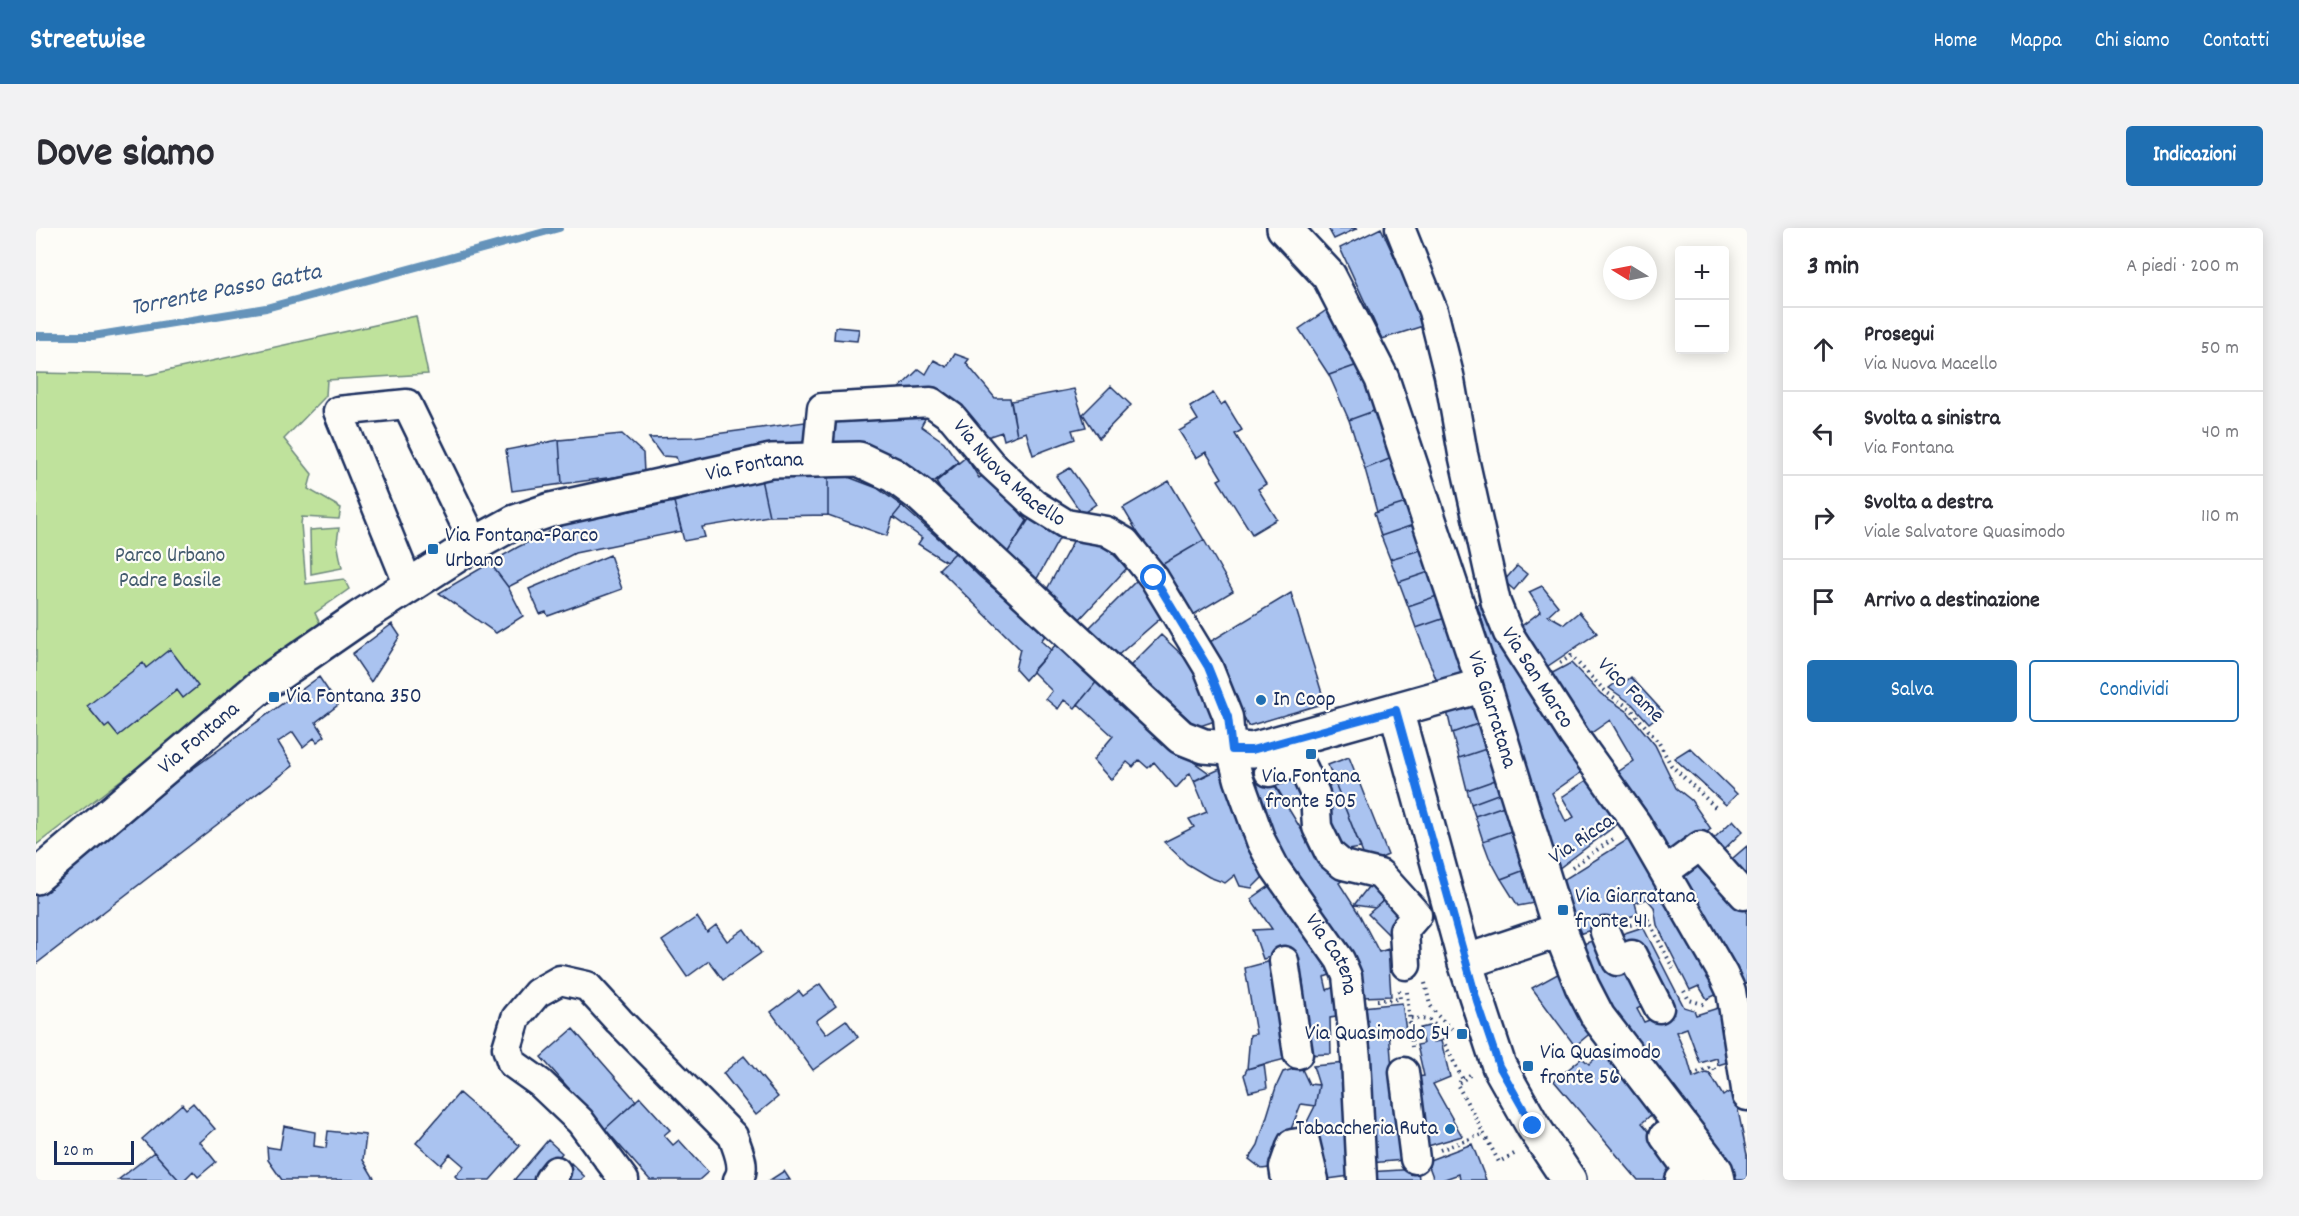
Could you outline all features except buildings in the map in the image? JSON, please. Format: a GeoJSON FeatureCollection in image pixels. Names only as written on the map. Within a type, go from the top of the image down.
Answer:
{"type":"FeatureCollection","features":[{"type":"Feature","properties":{"kind":"street","name":"Via Giarratana"},"geometry":{"type":"LineString","coordinates":[[1284,228],[1329,276],[1382,379],[1484,685],[1560,930],[1582,986],[1598,1017],[1716,1171],[1718,1180]]}},
{"type":"Feature","properties":{"kind":"street"},"geometry":{"type":"LineString","coordinates":[[1311,228],[1329,276]]}},
{"type":"Feature","properties":{"kind":"street","name":"Via San Marco"},"geometry":{"type":"LineString","coordinates":[[1400,228],[1433,310],[1449,375],[1463,454],[1496,603],[1508,633],[1666,871],[1739,1003],[1747,1096]]}},
{"type":"Feature","properties":{"kind":"street","name":"Via Nuova Macello"},"geometry":{"type":"LineString","coordinates":[[817,459],[822,408],[931,402],[952,417],[991,464],[1034,504],[1066,524],[1106,531],[1125,542],[1154,578],[1208,667],[1228,717],[1232,750]]}},
{"type":"Feature","properties":{"kind":"street"},"geometry":{"type":"LineString","coordinates":[[409,585],[338,411],[407,404],[475,544]]}},
{"type":"Feature","properties":{"kind":"street","name":"Via Fontana"},"geometry":{"type":"LineString","coordinates":[[36,877],[262,685],[409,585],[475,544],[516,522],[550,510],[771,461],[859,459],[893,476],[920,495],[1180,737],[1204,746],[1252,750],[1484,685]]}},
{"type":"Feature","properties":{"kind":"street"},"geometry":{"type":"LineString","coordinates":[[1396,710],[1465,962],[1499,1066],[1533,1126],[1569,1180]]}},
{"type":"Feature","properties":{"kind":"street","name":"Via Catena"},"geometry":{"type":"LineString","coordinates":[[1232,750],[1244,796],[1261,841],[1275,868],[1340,960],[1347,976],[1356,1058],[1362,1180]]}},
{"type":"Feature","properties":{"kind":"street"},"geometry":{"type":"LineString","coordinates":[[1269,772],[1292,764],[1299,764],[1316,794],[1317,827],[1330,854],[1342,866],[1380,874],[1417,915],[1404,930],[1406,973]]}},
{"type":"Feature","properties":{"kind":"street"},"geometry":{"type":"LineString","coordinates":[[1666,871],[1700,846],[1744,895]]}},
{"type":"Feature","properties":{"kind":"street"},"geometry":{"type":"LineString","coordinates":[[1465,962],[1560,930]]}},
{"type":"Feature","properties":{"kind":"street"},"geometry":{"type":"LineString","coordinates":[[1605,932],[1617,961],[1632,955],[1659,1008]]}},
{"type":"Feature","properties":{"kind":"street"},"geometry":{"type":"LineString","coordinates":[[1284,961],[1298,1054]]}},
{"type":"Feature","properties":{"kind":"street"},"geometry":{"type":"LineString","coordinates":[[624,1180],[580,1121],[540,1083],[512,1063],[507,1048],[516,1017],[537,993],[560,980],[587,986],[733,1136],[741,1161],[742,1174],[738,1180]]}},
{"type":"Feature","properties":{"kind":"street"},"geometry":{"type":"LineString","coordinates":[[1404,1072],[1415,1159]]}},
{"type":"Feature","properties":{"kind":"street"},"geometry":{"type":"LineString","coordinates":[[1664,1136],[1690,1172],[1680,1180]]}},
{"type":"Feature","properties":{"kind":"street"},"geometry":{"type":"LineString","coordinates":[[1286,1180],[1284,1167],[1292,1144],[1305,1142],[1314,1180]]}},
{"type":"Feature","properties":{"kind":"path","name":"Vico Fame"},"geometry":{"type":"LineString","coordinates":[[1536,677],[1571,656],[1606,692],[1631,709],[1659,743],[1671,765],[1716,808]]}},
{"type":"Feature","properties":{"kind":"path","name":"Via Ricca"},"geometry":{"type":"LineString","coordinates":[[1546,884],[1636,823]]}},
{"type":"Feature","properties":{"kind":"path"},"geometry":{"type":"LineString","coordinates":[[1369,1001],[1400,999],[1398,981],[1406,973]]}},
{"type":"Feature","properties":{"kind":"path"},"geometry":{"type":"LineString","coordinates":[[1404,1072],[1417,1069],[1412,1046],[1406,973]]}},
{"type":"Feature","properties":{"kind":"path"},"geometry":{"type":"LineString","coordinates":[[1411,1018],[1429,1020],[1436,1026],[1463,1080]]}},
{"type":"Feature","properties":{"kind":"green space","name":"Parco Urbano Padre Basile"},"geometry":{"type":"Polygon","coordinates":[[[416,316],[428,374],[327,380],[326,396],[284,439],[312,474],[308,489],[341,508],[339,519],[302,517],[306,584],[344,579],[349,589],[315,613],[323,630],[257,676],[36,845],[36,373],[148,375],[416,316]]]}},
{"type":"Feature","properties":{"kind":"green space"},"geometry":{"type":"Polygon","coordinates":[[[339,528],[337,542],[342,568],[311,574],[310,530],[339,528]]]}},
{"type":"Feature","properties":{"kind":"waterway","name":"Torrente Passo Gatta"},"geometry":{"type":"LineString","coordinates":[[36,336],[93,336],[266,308],[559,228]]}},
{"type":"Feature","properties":{"kind":"place","name":"Via Fontana-Parco Urbano"},"geometry":{"type":"Point","coordinates":[433,549]}},
{"type":"Feature","properties":{"kind":"place","name":"Via Fontana 350"},"geometry":{"type":"Point","coordinates":[274,697]}},
{"type":"Feature","properties":{"kind":"place","name":"In Coop"},"geometry":{"type":"Point","coordinates":[1261,700]}},
{"type":"Feature","properties":{"kind":"place","name":"Via Fontana fronte 505"},"geometry":{"type":"Point","coordinates":[1311,754]}},
{"type":"Feature","properties":{"kind":"place","name":"Via Giarratana fronte 41"},"geometry":{"type":"Point","coordinates":[1563,910]}},
{"type":"Feature","properties":{"kind":"place","name":"Via Quasimodo 54"},"geometry":{"type":"Point","coordinates":[1462,1034]}},
{"type":"Feature","properties":{"kind":"place","name":"Via Quasimodo fronte 56"},"geometry":{"type":"Point","coordinates":[1528,1066]}},
{"type":"Feature","properties":{"kind":"place","name":"Tabaccheria Ruta"},"geometry":{"type":"Point","coordinates":[1450,1129]}},
{"type":"Feature","properties":{"kind":"route"},"geometry":{"type":"LineString","coordinates":[[1154,578],[1208,667],[1228,717],[1232,750],[1252,750],[1396,710],[1477,1001],[1499,1066],[1533,1126]]}}]}
